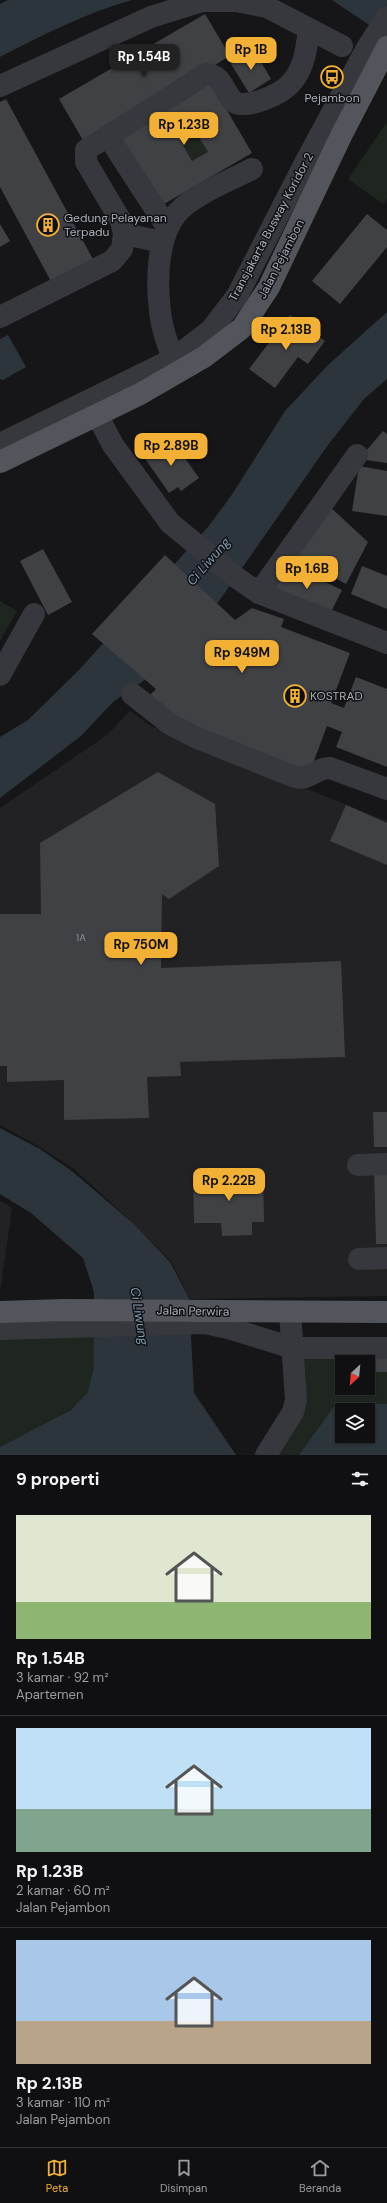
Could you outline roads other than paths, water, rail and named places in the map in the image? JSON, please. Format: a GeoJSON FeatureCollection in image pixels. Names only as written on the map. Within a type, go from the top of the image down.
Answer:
{"type":"FeatureCollection","features":[{"type":"Feature","properties":{"kind":"main road","name":"Jalan Pejambon"},"geometry":{"type":"LineString","coordinates":[[0,462],[140,394],[176,365],[204,357],[242,328],[269,287],[378,51]]}},
{"type":"Feature","properties":{"kind":"main road","name":"Jalan Perwira"},"geometry":{"type":"LineString","coordinates":[[0,1312],[63,1318],[204,1317],[290,1312],[387,1312]]}},
{"type":"Feature","properties":{"kind":"lane"},"geometry":{"type":"LineString","coordinates":[[0,86],[151,17],[202,1],[236,1],[267,7],[342,46]]}},
{"type":"Feature","properties":{"kind":"lane"},"geometry":{"type":"LineString","coordinates":[[378,51],[387,17]]}},
{"type":"Feature","properties":{"kind":"lane"},"geometry":{"type":"LineString","coordinates":[[0,317],[112,261],[122,249],[124,234],[121,221],[86,162],[86,150],[206,74],[214,75],[219,78],[233,101],[241,106],[252,105],[289,86],[300,69],[309,30]]}},
{"type":"Feature","properties":{"kind":"lane"},"geometry":{"type":"LineString","coordinates":[[108,136],[165,234]]}},
{"type":"Feature","properties":{"kind":"lane"},"geometry":{"type":"LineString","coordinates":[[0,444],[176,365],[160,311],[159,278],[165,234],[183,207],[252,169]]}},
{"type":"Feature","properties":{"kind":"lane"},"geometry":{"type":"LineString","coordinates":[[124,234],[165,234]]}},
{"type":"Feature","properties":{"kind":"lane"},"geometry":{"type":"LineString","coordinates":[[96,415],[113,445],[170,523],[254,590],[387,643]]}},
{"type":"Feature","properties":{"kind":"lane"},"geometry":{"type":"LineString","coordinates":[[254,590],[357,455]]}},
{"type":"Feature","properties":{"kind":"lane"},"geometry":{"type":"LineString","coordinates":[[0,675],[34,614]]}},
{"type":"Feature","properties":{"kind":"lane"},"geometry":{"type":"LineString","coordinates":[[132,694],[170,724],[195,737],[295,777],[307,777],[324,768],[330,768],[387,789]]}},
{"type":"Feature","properties":{"kind":"lane"},"geometry":{"type":"LineString","coordinates":[[358,1165],[387,1164]]}},
{"type":"Feature","properties":{"kind":"lane"},"geometry":{"type":"LineString","coordinates":[[359,1259],[387,1258]]}},
{"type":"Feature","properties":{"kind":"lane"},"geometry":{"type":"LineString","coordinates":[[267,1454],[293,1412],[296,1400],[290,1312]]}},
{"type":"Feature","properties":{"kind":"lane"},"geometry":{"type":"LineString","coordinates":[[204,1317],[228,1328],[293,1348],[387,1348]]}},
{"type":"Feature","properties":{"kind":"lane"},"geometry":{"type":"LineString","coordinates":[[0,1329],[63,1318]]}},
{"type":"Feature","properties":{"kind":"water"},"geometry":{"type":"Polygon","coordinates":[[[8,0],[132,0],[81,18],[0,57],[0,4],[8,0]]]}},
{"type":"Feature","properties":{"kind":"water"},"geometry":{"type":"Polygon","coordinates":[[[332,0],[387,0],[387,37],[332,0]]]}},
{"type":"Feature","properties":{"kind":"water","name":"Ci Liwung"},"geometry":{"type":"Polygon","coordinates":[[[387,312],[387,379],[364,399],[328,445],[182,654],[113,702],[81,736],[0,798],[0,737],[28,720],[79,670],[208,527],[231,496],[285,411],[328,365],[387,312]]]}},
{"type":"Feature","properties":{"kind":"water"},"geometry":{"type":"Polygon","coordinates":[[[8,335],[26,367],[3,380],[0,379],[0,339],[8,335]]]}},
{"type":"Feature","properties":{"kind":"water","name":"Ci Liwung"},"geometry":{"type":"Polygon","coordinates":[[[0,1128],[40,1149],[73,1172],[135,1225],[170,1262],[189,1298],[194,1393],[236,1455],[0,1455],[0,1447],[71,1410],[88,1392],[94,1367],[94,1292],[83,1258],[31,1213],[0,1194],[0,1128]]]}},
{"type":"Feature","properties":{"kind":"water"},"geometry":{"type":"Polygon","coordinates":[[[337,1402],[362,1403],[336,1403],[337,1402]]]}},
{"type":"Feature","properties":{"kind":"water"},"geometry":{"type":"Polygon","coordinates":[[[375,1404],[387,1404],[387,1455],[299,1455],[335,1405],[335,1443],[375,1443],[375,1404]]]}},
{"type":"Feature","properties":{"kind":"place","name":"Pejambon"},"geometry":{"type":"Point","coordinates":[332,77]}},
{"type":"Feature","properties":{"kind":"place","name":"Gedung Pelayanan Terpadu"},"geometry":{"type":"Point","coordinates":[48,225]}},
{"type":"Feature","properties":{"kind":"place","name":"KOSTRAD"},"geometry":{"type":"Point","coordinates":[295,696]}}]}
